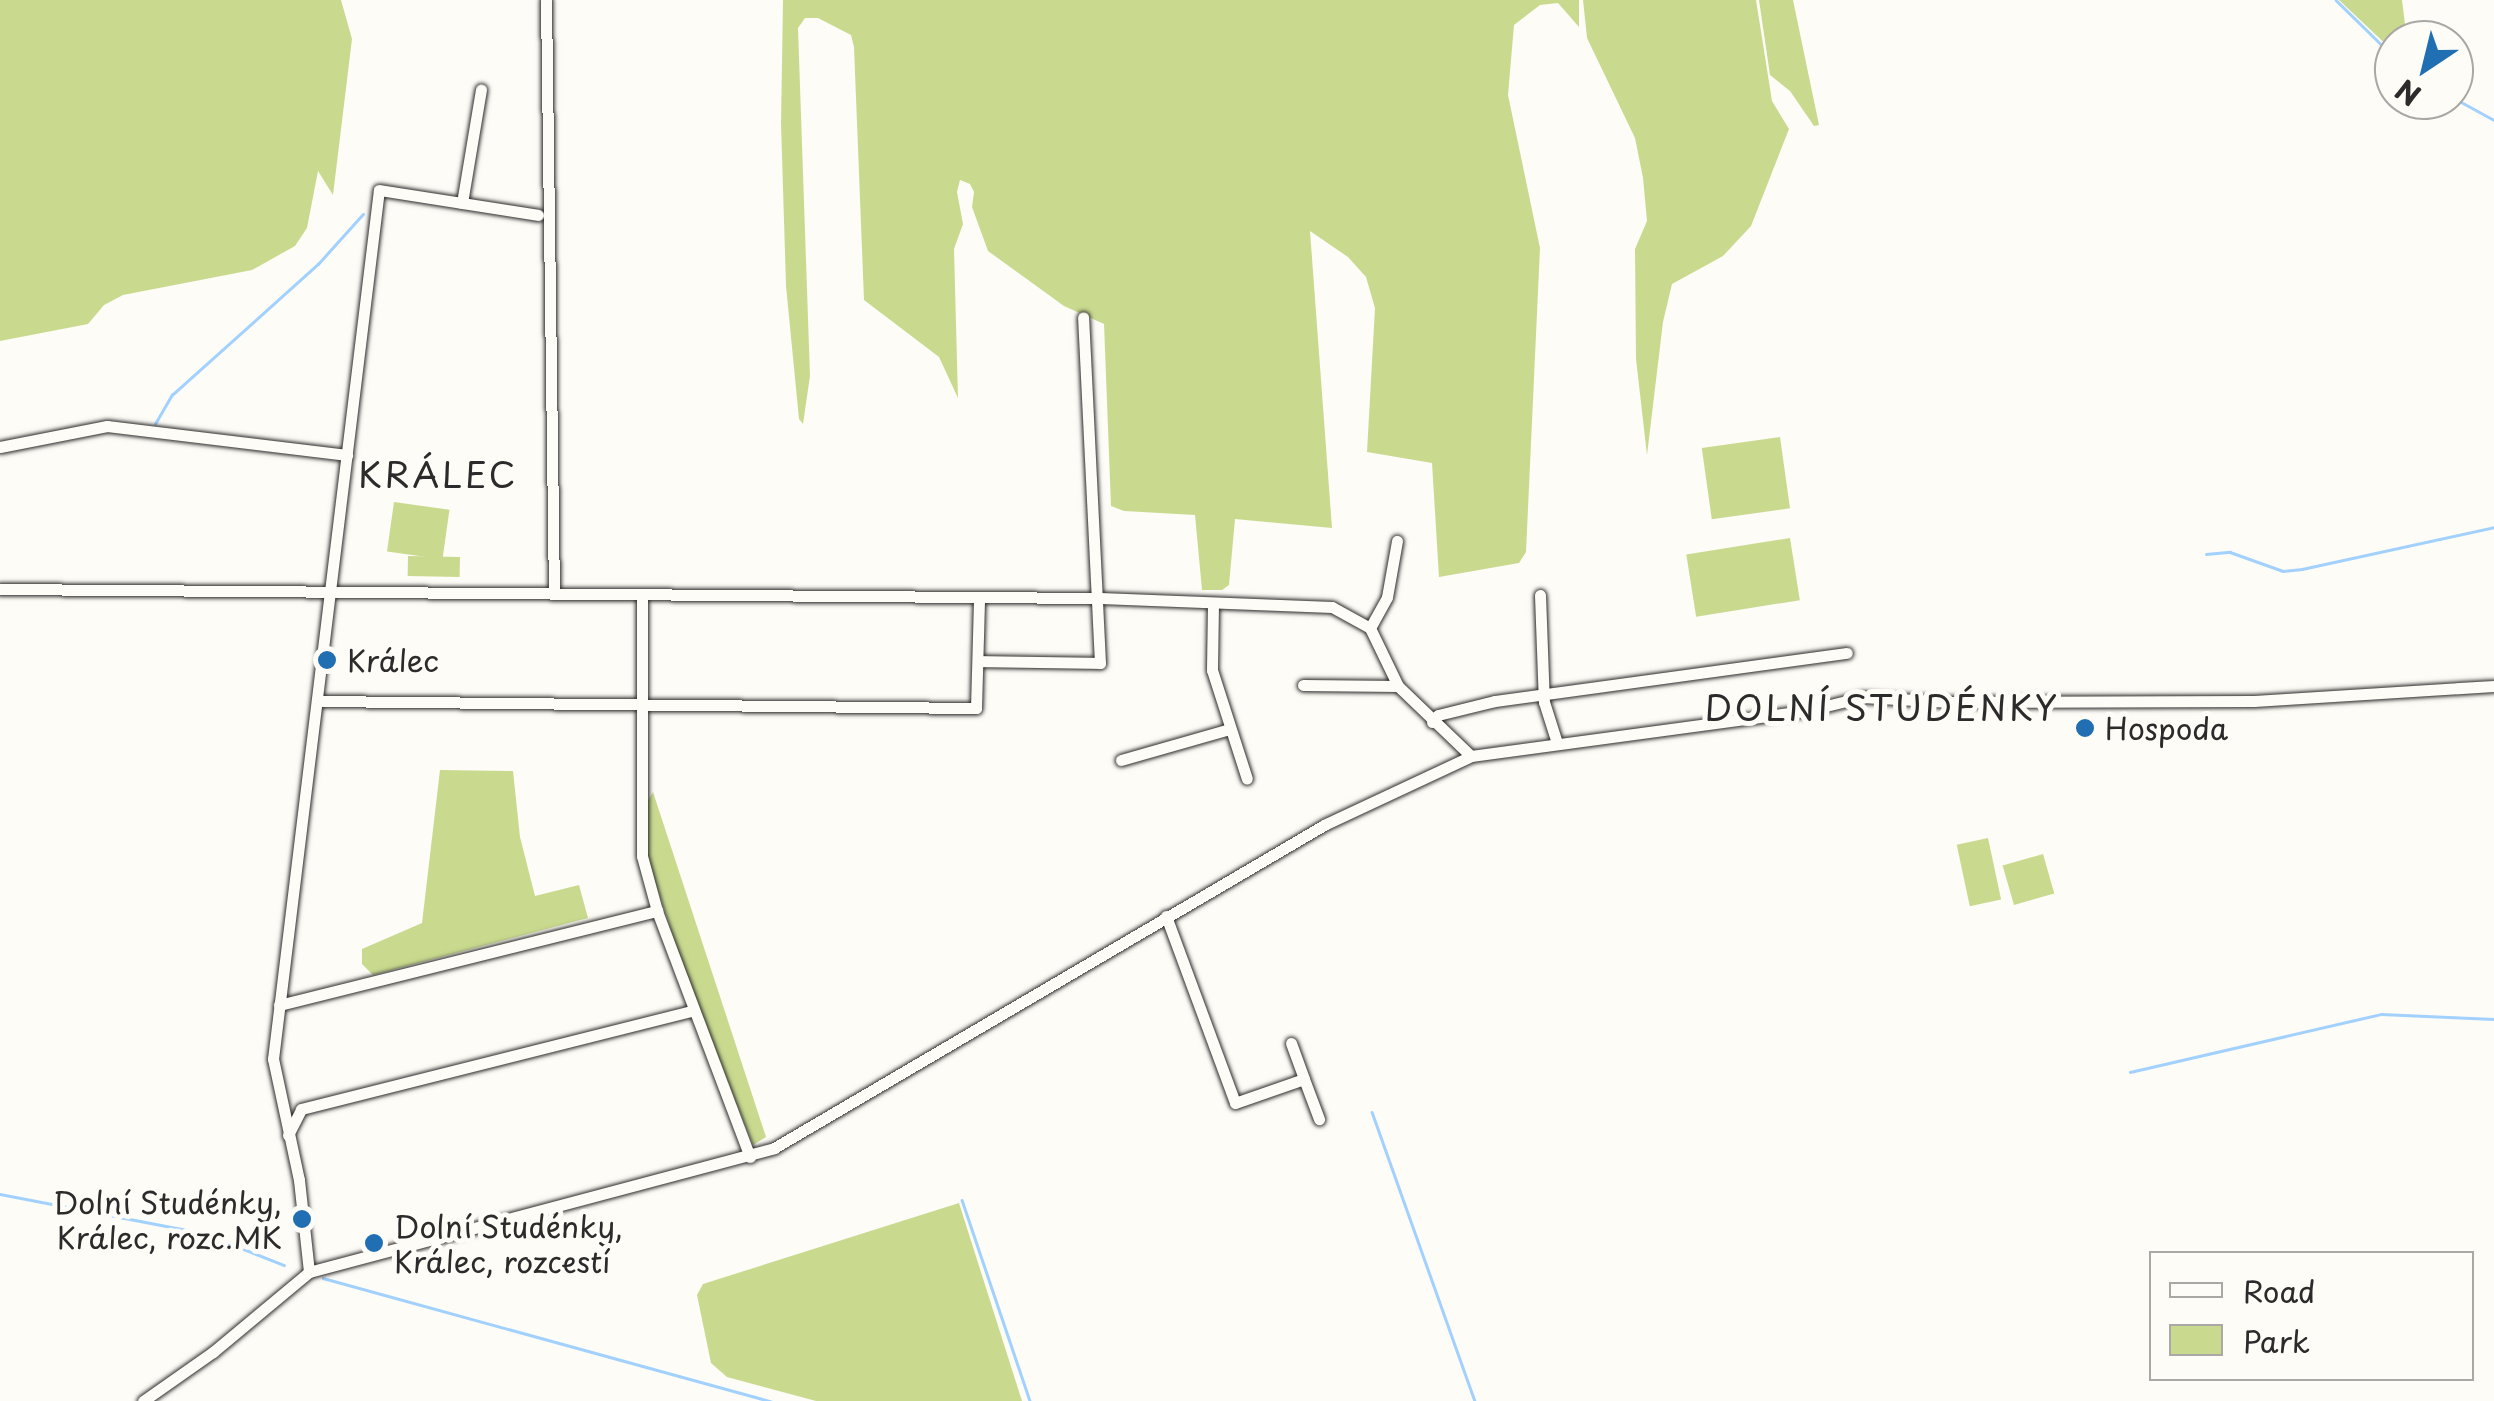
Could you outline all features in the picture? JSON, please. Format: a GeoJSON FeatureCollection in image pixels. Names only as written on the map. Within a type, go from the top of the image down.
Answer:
{"type":"FeatureCollection","features":[{"type":"Feature","properties":{"kind":"street"},"geometry":{"type":"LineString","coordinates":[[546,0],[554,594]]}},
{"type":"Feature","properties":{"kind":"street"},"geometry":{"type":"LineString","coordinates":[[462,204],[481,90]]}},
{"type":"Feature","properties":{"kind":"street"},"geometry":{"type":"LineString","coordinates":[[309,1272],[306,1225],[273,1059],[379,190],[538,215]]}},
{"type":"Feature","properties":{"kind":"street"},"geometry":{"type":"LineString","coordinates":[[978,661],[1100,662],[1100,598],[1083,317]]}},
{"type":"Feature","properties":{"kind":"street"},"geometry":{"type":"LineString","coordinates":[[0,446],[108,426],[347,455]]}},
{"type":"Feature","properties":{"kind":"street"},"geometry":{"type":"LineString","coordinates":[[1370,628],[1388,597],[1397,540]]}},
{"type":"Feature","properties":{"kind":"street"},"geometry":{"type":"LineString","coordinates":[[0,589],[1100,598],[1332,607],[1370,628],[1398,686],[1471,756]]}},
{"type":"Feature","properties":{"kind":"street"},"geometry":{"type":"LineString","coordinates":[[1540,595],[1543,694],[1557,743]]}},
{"type":"Feature","properties":{"kind":"street"},"geometry":{"type":"LineString","coordinates":[[642,597],[642,856],[658,912],[750,1157]]}},
{"type":"Feature","properties":{"kind":"street"},"geometry":{"type":"LineString","coordinates":[[318,701],[976,708],[979,600]]}},
{"type":"Feature","properties":{"kind":"street"},"geometry":{"type":"LineString","coordinates":[[1214,604],[1212,670],[1247,779]]}},
{"type":"Feature","properties":{"kind":"street"},"geometry":{"type":"LineString","coordinates":[[1432,722],[1438,716],[1495,700],[1847,653]]}},
{"type":"Feature","properties":{"kind":"street"},"geometry":{"type":"LineString","coordinates":[[1303,685],[1398,686]]}},
{"type":"Feature","properties":{"kind":"street"},"geometry":{"type":"LineString","coordinates":[[143,1401],[213,1352],[309,1272],[774,1148],[1324,825],[1471,756],[1806,711],[1862,697],[1952,702],[2254,701],[2494,686]]}},
{"type":"Feature","properties":{"kind":"street"},"geometry":{"type":"LineString","coordinates":[[1121,760],[1230,729]]}},
{"type":"Feature","properties":{"kind":"street"},"geometry":{"type":"LineString","coordinates":[[279,1005],[658,912]]}},
{"type":"Feature","properties":{"kind":"street"},"geometry":{"type":"LineString","coordinates":[[1166,916],[1235,1103],[1304,1079]]}},
{"type":"Feature","properties":{"kind":"street"},"geometry":{"type":"LineString","coordinates":[[288,1134],[301,1109],[694,1010]]}},
{"type":"Feature","properties":{"kind":"street"},"geometry":{"type":"LineString","coordinates":[[1291,1042],[1319,1120]]}},
{"type":"Feature","properties":{"kind":"green space"},"geometry":{"type":"Polygon","coordinates":[[[0,0],[341,0],[352,39],[333,195],[318,171],[307,228],[295,246],[252,270],[123,295],[104,305],[88,324],[0,341],[0,0]]]}},
{"type":"Feature","properties":{"kind":"green space"},"geometry":{"type":"Polygon","coordinates":[[[783,0],[1579,0],[1579,27],[1558,3],[1540,5],[1514,25],[1508,95],[1540,248],[1526,552],[1519,563],[1439,577],[1432,463],[1367,452],[1375,308],[1366,277],[1348,257],[1310,231],[1332,528],[1235,519],[1229,585],[1222,590],[1202,590],[1195,515],[1124,511],[1111,506],[1104,324],[1064,306],[988,251],[972,207],[974,192],[970,184],[960,180],[957,192],[963,224],[954,249],[958,398],[939,357],[864,300],[854,47],[851,35],[818,18],[805,18],[798,28],[810,376],[803,424],[799,419],[786,286],[781,123],[783,0]]]}},
{"type":"Feature","properties":{"kind":"green space"},"geometry":{"type":"Polygon","coordinates":[[[1583,0],[1756,0],[1772,101],[1789,129],[1751,226],[1723,256],[1672,284],[1663,322],[1647,455],[1636,359],[1635,249],[1647,221],[1643,178],[1635,138],[1587,38],[1583,0]]]}},
{"type":"Feature","properties":{"kind":"green space"},"geometry":{"type":"Polygon","coordinates":[[[1759,0],[1793,0],[1819,125],[1814,126],[1790,91],[1770,75],[1759,0]]]}},
{"type":"Feature","properties":{"kind":"green space"},"geometry":{"type":"Polygon","coordinates":[[[2339,0],[2402,0],[2404,20],[2374,20],[2374,33],[2339,0]]]}},
{"type":"Feature","properties":{"kind":"green space"},"geometry":{"type":"Polygon","coordinates":[[[1780,437],[1790,508],[1712,519],[1702,448],[1780,437]]]}},
{"type":"Feature","properties":{"kind":"green space"},"geometry":{"type":"Polygon","coordinates":[[[394,502],[449,510],[442,559],[387,552],[394,502]]]}},
{"type":"Feature","properties":{"kind":"green space"},"geometry":{"type":"Polygon","coordinates":[[[1790,538],[1800,600],[1696,617],[1686,554],[1790,538]]]}},
{"type":"Feature","properties":{"kind":"green space"},"geometry":{"type":"Polygon","coordinates":[[[408,556],[460,557],[460,577],[408,576],[408,556]]]}},
{"type":"Feature","properties":{"kind":"green space"},"geometry":{"type":"Polygon","coordinates":[[[440,770],[513,771],[520,837],[535,896],[579,885],[588,918],[373,975],[362,964],[362,949],[422,923],[440,770]]]}},
{"type":"Feature","properties":{"kind":"green space"},"geometry":{"type":"Polygon","coordinates":[[[653,792],[766,1137],[753,1145],[684,970],[648,859],[645,805],[653,792]]]}},
{"type":"Feature","properties":{"kind":"green space"},"geometry":{"type":"Polygon","coordinates":[[[1988,838],[2001,900],[1970,906],[1957,845],[1988,838]]]}},
{"type":"Feature","properties":{"kind":"green space"},"geometry":{"type":"Polygon","coordinates":[[[2043,854],[2054,893],[2014,905],[2003,866],[2043,854]]]}},
{"type":"Feature","properties":{"kind":"green space"},"geometry":{"type":"Polygon","coordinates":[[[959,1203],[1022,1401],[816,1401],[727,1377],[711,1363],[697,1295],[703,1284],[959,1203]]]}},
{"type":"Feature","properties":{"kind":"waterway"},"geometry":{"type":"LineString","coordinates":[[2336,0],[2374,37]]}},
{"type":"Feature","properties":{"kind":"waterway"},"geometry":{"type":"LineString","coordinates":[[2474,109],[2494,120]]}},
{"type":"Feature","properties":{"kind":"waterway"},"geometry":{"type":"LineString","coordinates":[[155,424],[172,395],[318,264],[363,214]]}},
{"type":"Feature","properties":{"kind":"waterway"},"geometry":{"type":"LineString","coordinates":[[2206,554],[2230,552],[2283,571],[2494,527]]}},
{"type":"Feature","properties":{"kind":"waterway"},"geometry":{"type":"LineString","coordinates":[[2130,1072],[2381,1014],[2494,1019]]}},
{"type":"Feature","properties":{"kind":"waterway"},"geometry":{"type":"LineString","coordinates":[[1372,1112],[1475,1401]]}},
{"type":"Feature","properties":{"kind":"waterway"},"geometry":{"type":"LineString","coordinates":[[0,1194],[203,1233],[284,1265]]}},
{"type":"Feature","properties":{"kind":"waterway"},"geometry":{"type":"LineString","coordinates":[[962,1200],[1030,1401]]}},
{"type":"Feature","properties":{"kind":"waterway"},"geometry":{"type":"LineString","coordinates":[[323,1278],[771,1401]]}},
{"type":"Feature","properties":{"kind":"place","name":"Králec"},"geometry":{"type":"Point","coordinates":[327,660]}},
{"type":"Feature","properties":{"kind":"place","name":"Hospoda"},"geometry":{"type":"Point","coordinates":[2085,728]}},
{"type":"Feature","properties":{"kind":"place","name":"Dolní Studénky, Králec, rozc.MK"},"geometry":{"type":"Point","coordinates":[302,1219]}},
{"type":"Feature","properties":{"kind":"place","name":"Dolní Studénky, Králec, rozcestí"},"geometry":{"type":"Point","coordinates":[374,1243]}},
{"type":"Feature","properties":{"kind":"district","name":"KRÁLEC"},"geometry":{"type":"Point","coordinates":[438,474]}},
{"type":"Feature","properties":{"kind":"district","name":"DOLNÍ STUDÉNKY"},"geometry":{"type":"Point","coordinates":[1882,707]}}]}
